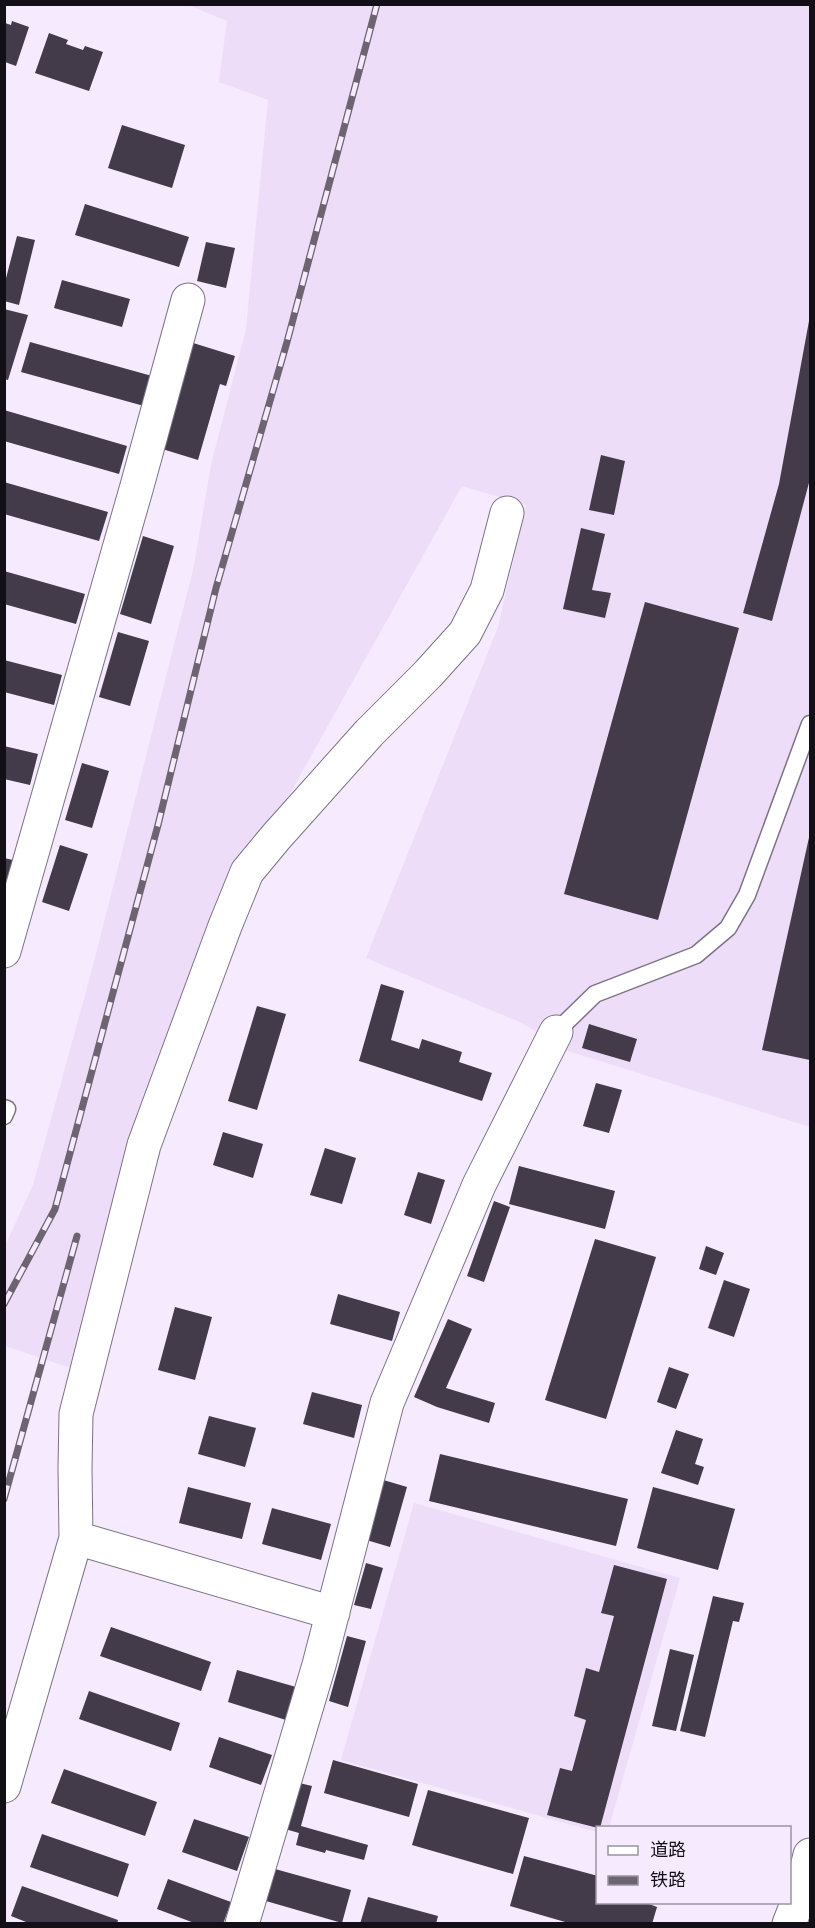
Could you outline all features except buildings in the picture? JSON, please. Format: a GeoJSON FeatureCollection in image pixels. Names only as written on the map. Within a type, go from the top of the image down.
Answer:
{"type":"FeatureCollection","features":[{"type":"Feature","properties":{"kind":"street"},"geometry":{"type":"LineString","coordinates":[[4,951],[188,300]]}},
{"type":"Feature","properties":{"kind":"street"},"geometry":{"type":"LineString","coordinates":[[4,1786],[76,1538],[76,1414],[144,1145],[247,872],[369,733],[465,633],[487,590],[507,513]]}},
{"type":"Feature","properties":{"kind":"street"},"geometry":{"type":"LineString","coordinates":[[242,1923],[316,1677],[387,1403],[479,1185],[556,1032]]}},
{"type":"Feature","properties":{"kind":"street"},"geometry":{"type":"LineString","coordinates":[[76,1538],[333,1613]]}},
{"type":"Feature","properties":{"kind":"street"},"geometry":{"type":"LineString","coordinates":[[789,1923],[800,1896],[810,1855]]}},
{"type":"Feature","properties":{"kind":"lane"},"geometry":{"type":"LineString","coordinates":[[556,1032],[595,994],[696,955],[728,928],[747,895],[810,724]]}},
{"type":"Feature","properties":{"kind":"lane"},"geometry":{"type":"LineString","coordinates":[[4,1108],[7,1109],[4,1116]]}},
{"type":"Feature","properties":{"kind":"shaded area"},"geometry":{"type":"Polygon","coordinates":[[[188,5],[810,5],[810,1127],[568,1051],[522,1023],[366,958],[498,627],[526,505],[462,486],[269,831],[74,1369],[5,1346],[5,1246],[33,1185],[94,962],[194,566],[211,465],[246,329],[268,100],[219,82],[227,21],[188,5]]]}},
{"type":"Feature","properties":{"kind":"shaded area"},"geometry":{"type":"Polygon","coordinates":[[[414,1503],[680,1578],[609,1826],[596,1826],[596,1832],[341,1760],[414,1503]]]}},
{"type":"Feature","properties":{"kind":"railway"},"geometry":{"type":"LineString","coordinates":[[4,1304],[55,1209],[158,825],[216,588],[287,342],[377,4]]}},
{"type":"Feature","properties":{"kind":"railway"},"geometry":{"type":"LineString","coordinates":[[4,1499],[77,1236]]}}]}
